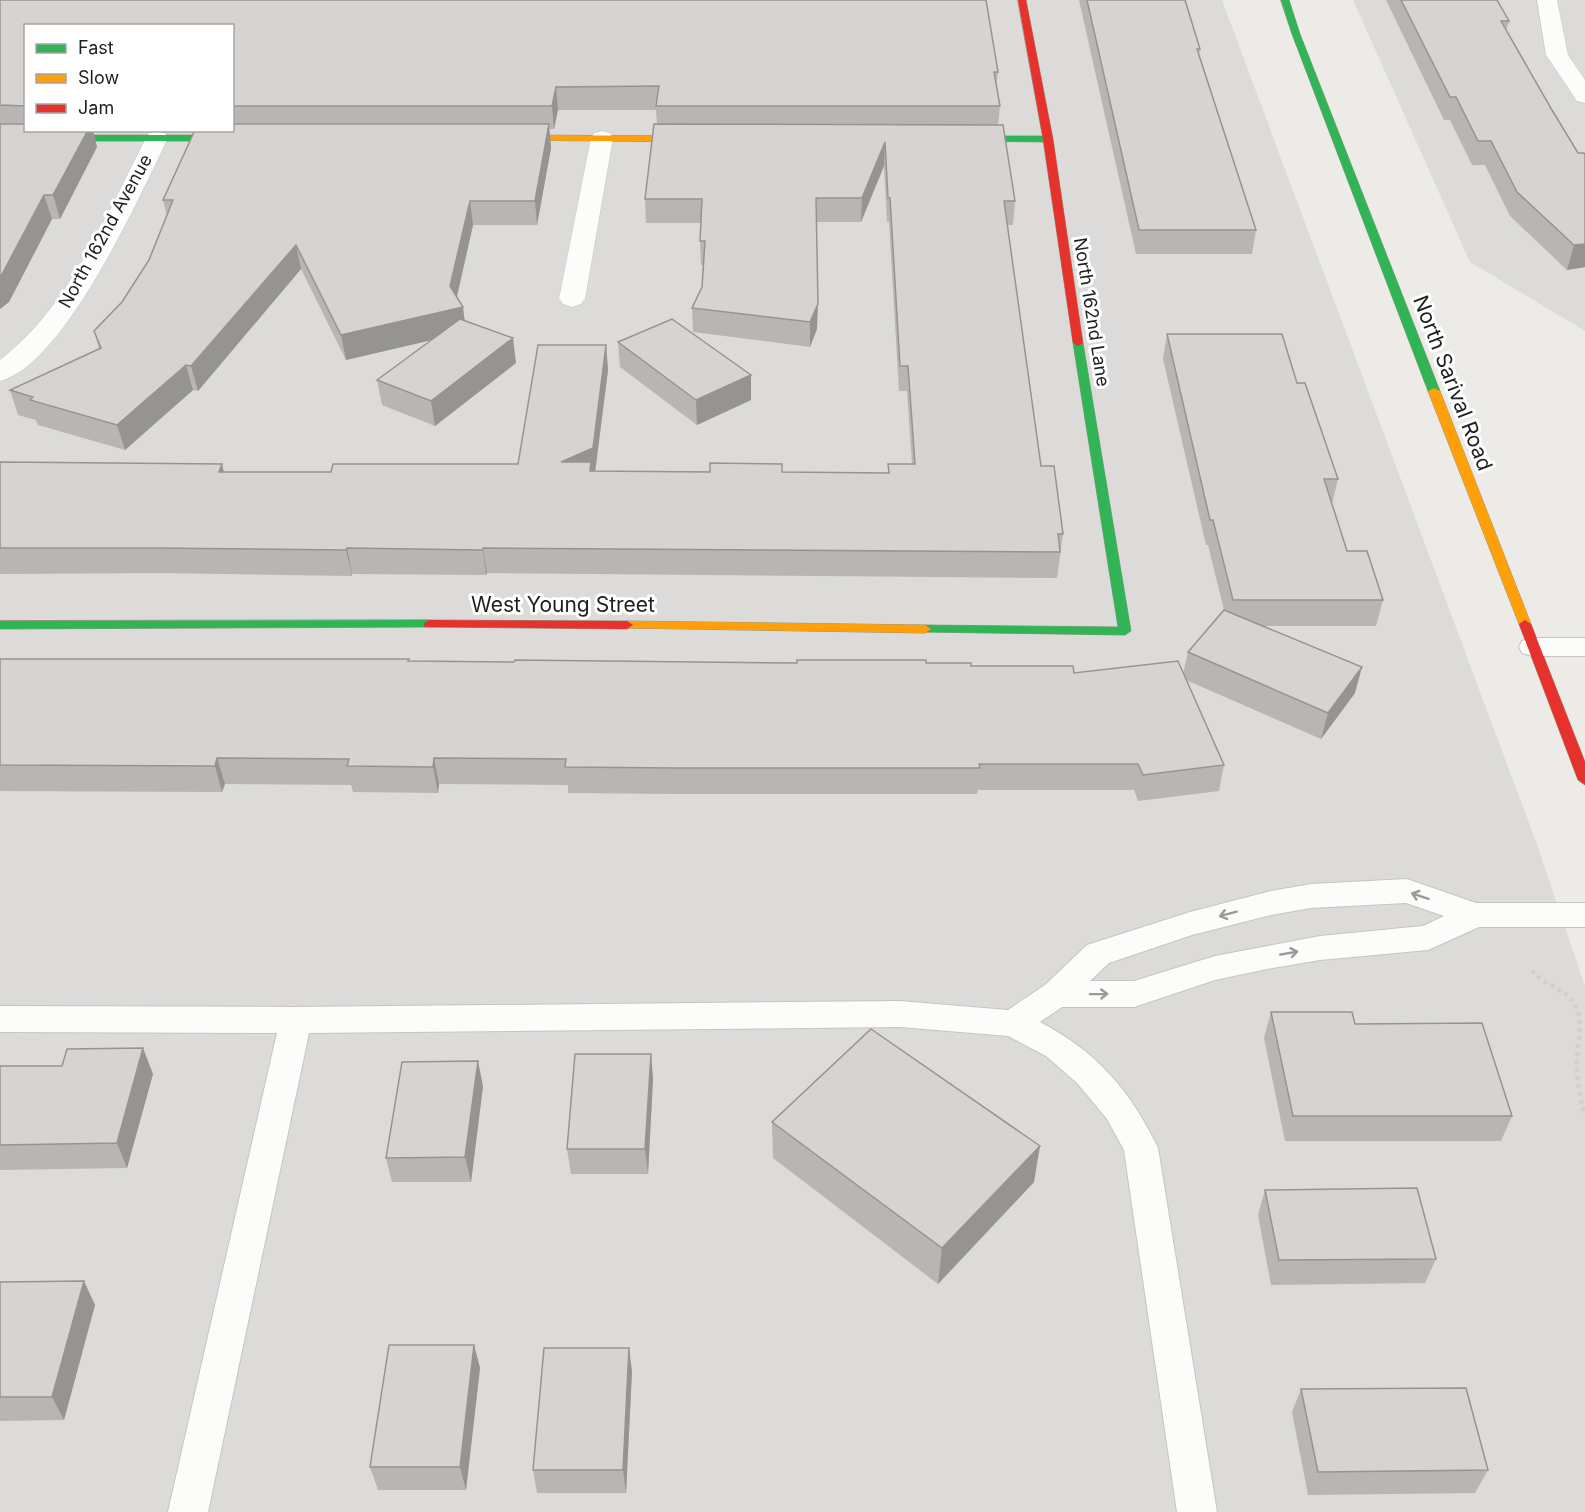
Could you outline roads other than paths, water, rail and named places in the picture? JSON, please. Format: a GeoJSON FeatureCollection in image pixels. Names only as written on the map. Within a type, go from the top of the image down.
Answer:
{"type":"FeatureCollection","features":[{"type":"Feature","properties":{"kind":"street","name":"North 162nd Lane"},"geometry":{"type":"LineString","coordinates":[[1022,0],[1048,139],[1060,231],[1125,631]]}},
{"type":"Feature","properties":{"kind":"street","name":"North Sarival Road"},"geometry":{"type":"LineString","coordinates":[[1285,0],[1296,34],[1585,780]]}},
{"type":"Feature","properties":{"kind":"street"},"geometry":{"type":"LineString","coordinates":[[1547,0],[1557,55],[1585,96]]}},
{"type":"Feature","properties":{"kind":"street"},"geometry":{"type":"LineString","coordinates":[[0,138],[249,138]]}},
{"type":"Feature","properties":{"kind":"street","name":"North 162nd Avenue"},"geometry":{"type":"LineString","coordinates":[[0,373],[15,364],[65,308],[105,240],[157,138]]}},
{"type":"Feature","properties":{"kind":"street"},"geometry":{"type":"LineString","coordinates":[[489,138],[707,139]]}},
{"type":"Feature","properties":{"kind":"street"},"geometry":{"type":"LineString","coordinates":[[572,299],[602,138]]}},
{"type":"Feature","properties":{"kind":"street"},"geometry":{"type":"LineString","coordinates":[[946,139],[1048,139]]}},
{"type":"Feature","properties":{"kind":"street","name":"West Young Street"},"geometry":{"type":"LineString","coordinates":[[0,625],[523,624],[1125,631]]}},
{"type":"Feature","properties":{"kind":"lane"},"geometry":{"type":"LineString","coordinates":[[1532,647],[1585,647]]}},
{"type":"Feature","properties":{"kind":"lane"},"geometry":{"type":"LineString","coordinates":[[1013,1023],[1056,994],[1098,954],[1190,924],[1271,903],[1311,896],[1407,891],[1475,915],[1585,915]]}},
{"type":"Feature","properties":{"kind":"lane"},"geometry":{"type":"LineString","coordinates":[[1056,994],[1134,993],[1215,968],[1267,957],[1330,947],[1428,938],[1475,915]]}},
{"type":"Feature","properties":{"kind":"lane"},"geometry":{"type":"LineString","coordinates":[[0,1019],[296,1020],[900,1014],[1013,1023],[1058,1047],[1089,1073],[1119,1109],[1140,1148],[1197,1512]]}},
{"type":"Feature","properties":{"kind":"lane"},"geometry":{"type":"LineString","coordinates":[[188,1512],[296,1020]]}}]}
